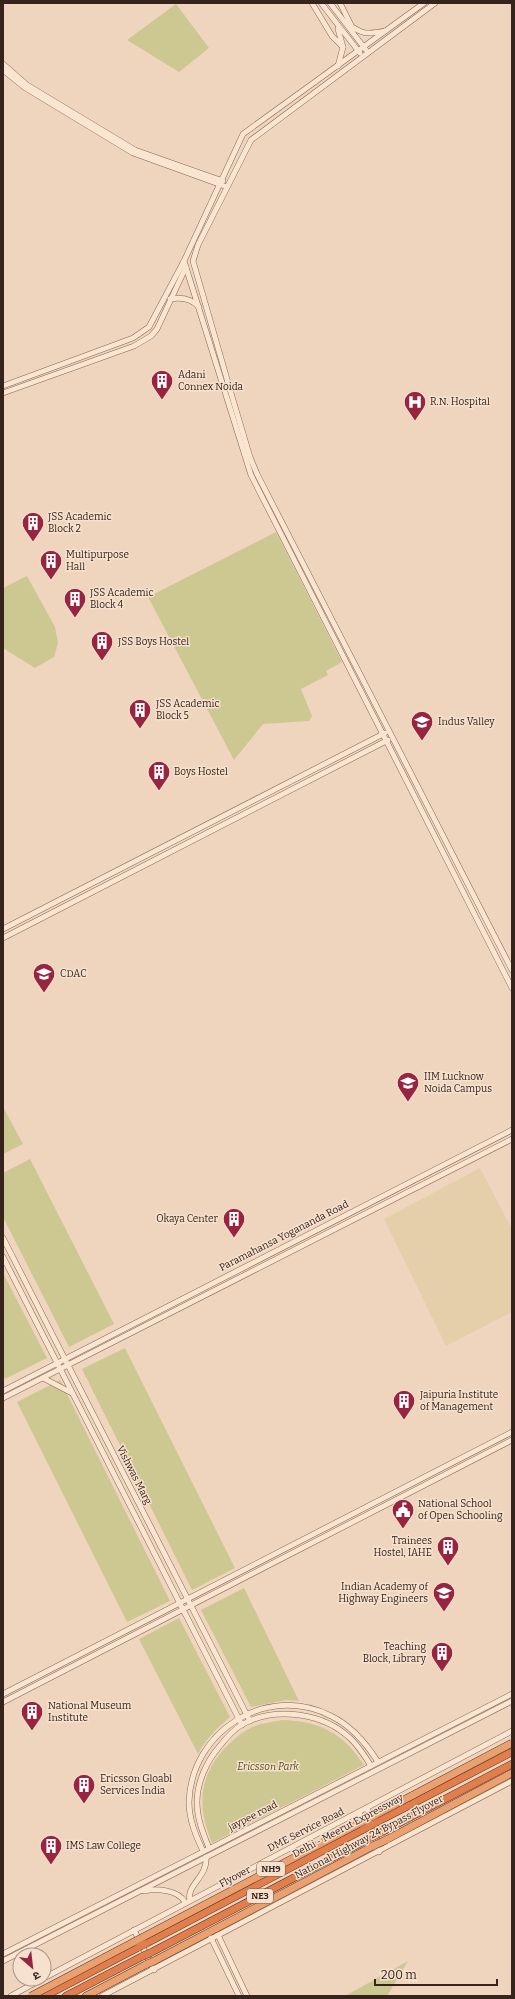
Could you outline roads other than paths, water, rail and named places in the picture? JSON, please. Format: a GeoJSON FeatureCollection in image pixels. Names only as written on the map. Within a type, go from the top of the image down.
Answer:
{"type":"FeatureCollection","features":[{"type":"Feature","properties":{"kind":"highway","name":"Flyover"},"geometry":{"type":"LineString","coordinates":[[31,1996],[512,1743]]}},
{"type":"Feature","properties":{"kind":"highway","name":"Delhi - Meerut Expressway"},"geometry":{"type":"LineString","coordinates":[[46,1996],[512,1752]]}},
{"type":"Feature","properties":{"kind":"highway","name":"Delhi - Meerut Expressway"},"geometry":{"type":"LineString","coordinates":[[66,1996],[512,1764]]}},
{"type":"Feature","properties":{"kind":"highway","name":"National Highway 24 Bypass Flyover"},"geometry":{"type":"LineString","coordinates":[[86,1996],[512,1773]]}},
{"type":"Feature","properties":{"kind":"street"},"geometry":{"type":"LineString","coordinates":[[312,3],[332,36],[344,47]]}},
{"type":"Feature","properties":{"kind":"street"},"geometry":{"type":"LineString","coordinates":[[321,3],[360,54]]}},
{"type":"Feature","properties":{"kind":"street"},"geometry":{"type":"LineString","coordinates":[[330,3],[368,53]]}},
{"type":"Feature","properties":{"kind":"street"},"geometry":{"type":"LineString","coordinates":[[340,3],[352,27]]}},
{"type":"Feature","properties":{"kind":"street"},"geometry":{"type":"LineString","coordinates":[[424,3],[364,48],[360,54],[251,140],[198,245],[193,261],[250,457],[257,474],[512,970]]}},
{"type":"Feature","properties":{"kind":"street"},"geometry":{"type":"LineString","coordinates":[[3,386],[138,336],[149,327],[184,261],[243,134],[338,66],[360,54],[368,53],[435,3]]}},
{"type":"Feature","properties":{"kind":"street"},"geometry":{"type":"LineString","coordinates":[[341,18],[352,27],[369,35],[386,31]]}},
{"type":"Feature","properties":{"kind":"street"},"geometry":{"type":"LineString","coordinates":[[336,23],[344,47],[338,66]]}},
{"type":"Feature","properties":{"kind":"street"},"geometry":{"type":"LineString","coordinates":[[3,64],[27,85],[135,150],[228,185]]}},
{"type":"Feature","properties":{"kind":"street"},"geometry":{"type":"LineString","coordinates":[[3,70],[24,87],[133,153],[220,182]]}},
{"type":"Feature","properties":{"kind":"street"},"geometry":{"type":"LineString","coordinates":[[184,261],[200,308],[251,475],[512,988]]}},
{"type":"Feature","properties":{"kind":"street"},"geometry":{"type":"LineString","coordinates":[[3,393],[145,341],[152,336],[157,329],[186,268]]}},
{"type":"Feature","properties":{"kind":"street"},"geometry":{"type":"LineString","coordinates":[[170,299],[179,298],[191,301],[200,308]]}},
{"type":"Feature","properties":{"kind":"street"},"geometry":{"type":"LineString","coordinates":[[3,929],[388,731]]}},
{"type":"Feature","properties":{"kind":"street"},"geometry":{"type":"LineString","coordinates":[[3,938],[392,738]]}},
{"type":"Feature","properties":{"kind":"street"},"geometry":{"type":"LineString","coordinates":[[506,977],[512,974]]}},
{"type":"Feature","properties":{"kind":"street","name":"Paramahansa Yogananda Road"},"geometry":{"type":"LineString","coordinates":[[3,1390],[512,1130]]}},
{"type":"Feature","properties":{"kind":"street","name":"Paramahansa Yogananda Road"},"geometry":{"type":"LineString","coordinates":[[3,1398],[512,1139]]}},
{"type":"Feature","properties":{"kind":"street","name":"Vishwas Marg"},"geometry":{"type":"LineString","coordinates":[[3,1238],[250,1721]]}},
{"type":"Feature","properties":{"kind":"street","name":"Vishwas Marg"},"geometry":{"type":"LineString","coordinates":[[3,1257],[242,1725]]}},
{"type":"Feature","properties":{"kind":"street"},"geometry":{"type":"LineString","coordinates":[[44,1378],[72,1393]]}},
{"type":"Feature","properties":{"kind":"street"},"geometry":{"type":"LineString","coordinates":[[3,1694],[512,1432]]}},
{"type":"Feature","properties":{"kind":"street"},"geometry":{"type":"LineString","coordinates":[[3,1702],[512,1440]]}},
{"type":"Feature","properties":{"kind":"street","name":"jaypee road"},"geometry":{"type":"LineString","coordinates":[[3,1954],[512,1694]]}},
{"type":"Feature","properties":{"kind":"street"},"geometry":{"type":"LineString","coordinates":[[3,1961],[512,1701]]}},
{"type":"Feature","properties":{"kind":"street"},"geometry":{"type":"LineString","coordinates":[[203,1851],[191,1817],[189,1802],[191,1784],[208,1746],[226,1726],[238,1718],[265,1708],[288,1705],[310,1708],[331,1715],[349,1727],[364,1741],[378,1762]]}},
{"type":"Feature","properties":{"kind":"street"},"geometry":{"type":"LineString","coordinates":[[476,1712],[479,1718]]}},
{"type":"Feature","properties":{"kind":"street"},"geometry":{"type":"LineString","coordinates":[[209,1848],[201,1827],[197,1800],[204,1770],[214,1753],[228,1736],[242,1725],[250,1721],[278,1714],[314,1718],[334,1727],[350,1738],[371,1766]]}},
{"type":"Feature","properties":{"kind":"street","name":"DME Service Road"},"geometry":{"type":"LineString","coordinates":[[52,1973],[187,1901],[367,1809],[512,1731]]}},
{"type":"Feature","properties":{"kind":"street"},"geometry":{"type":"LineString","coordinates":[[102,1996],[154,1970],[211,1938],[387,1848],[512,1781]]}},
{"type":"Feature","properties":{"kind":"street"},"geometry":{"type":"LineString","coordinates":[[286,1809],[289,1814]]}},
{"type":"Feature","properties":{"kind":"street"},"geometry":{"type":"LineString","coordinates":[[367,1809],[387,1848]]}},
{"type":"Feature","properties":{"kind":"street"},"geometry":{"type":"LineString","coordinates":[[359,1813],[379,1852]]}},
{"type":"Feature","properties":{"kind":"street"},"geometry":{"type":"LineString","coordinates":[[136,1893],[150,1889],[178,1895],[187,1901],[190,1892],[204,1871],[206,1857]]}},
{"type":"Feature","properties":{"kind":"street"},"geometry":{"type":"LineString","coordinates":[[134,1930],[154,1970]]}},
{"type":"Feature","properties":{"kind":"street"},"geometry":{"type":"LineString","coordinates":[[218,1935],[247,1996]]}},
{"type":"Feature","properties":{"kind":"street"},"geometry":{"type":"LineString","coordinates":[[211,1938],[239,1996]]}},
{"type":"Feature","properties":{"kind":"street","name":"DME Service Road"},"geometry":{"type":"LineString","coordinates":[[11,1996],[27,1987]]}},
{"type":"Feature","properties":{"kind":"place","name":"Adani Connex Noida"},"geometry":{"type":"Point","coordinates":[162,400]}},
{"type":"Feature","properties":{"kind":"place","name":"R.N. Hospital"},"geometry":{"type":"Point","coordinates":[415,422]}},
{"type":"Feature","properties":{"kind":"place","name":"JSS Academic Block 2"},"geometry":{"type":"Point","coordinates":[33,542]}},
{"type":"Feature","properties":{"kind":"place","name":"Multipurpose Hall"},"geometry":{"type":"Point","coordinates":[51,580]}},
{"type":"Feature","properties":{"kind":"place","name":"JSS Academic Block 4"},"geometry":{"type":"Point","coordinates":[75,618]}},
{"type":"Feature","properties":{"kind":"place","name":"JSS Boys Hostel"},"geometry":{"type":"Point","coordinates":[102,662]}},
{"type":"Feature","properties":{"kind":"place","name":"JSS Academic Block 5"},"geometry":{"type":"Point","coordinates":[140,730]}},
{"type":"Feature","properties":{"kind":"place","name":"Indus Valley"},"geometry":{"type":"Point","coordinates":[422,742]}},
{"type":"Feature","properties":{"kind":"place","name":"Boys Hostel"},"geometry":{"type":"Point","coordinates":[159,792]}},
{"type":"Feature","properties":{"kind":"place","name":"CDAC"},"geometry":{"type":"Point","coordinates":[44,994]}},
{"type":"Feature","properties":{"kind":"place","name":"IIM Lucknow Noida Campus"},"geometry":{"type":"Point","coordinates":[408,1102]}},
{"type":"Feature","properties":{"kind":"place","name":"Okaya Center"},"geometry":{"type":"Point","coordinates":[234,1238]}},
{"type":"Feature","properties":{"kind":"place","name":"Jaipuria Institute of Management"},"geometry":{"type":"Point","coordinates":[404,1420]}},
{"type":"Feature","properties":{"kind":"place","name":"National School of Open Schooling"},"geometry":{"type":"Point","coordinates":[403,1530]}},
{"type":"Feature","properties":{"kind":"place","name":"Trainees Hostel, IAHE"},"geometry":{"type":"Point","coordinates":[448,1566]}},
{"type":"Feature","properties":{"kind":"place","name":"Indian Academy of Highway Engineers"},"geometry":{"type":"Point","coordinates":[444,1612]}},
{"type":"Feature","properties":{"kind":"place","name":"Teaching Block, Library"},"geometry":{"type":"Point","coordinates":[442,1672]}},
{"type":"Feature","properties":{"kind":"place","name":"National Museum Institute"},"geometry":{"type":"Point","coordinates":[32,1732]}},
{"type":"Feature","properties":{"kind":"place","name":"Ericsson Gloabl Services India"},"geometry":{"type":"Point","coordinates":[84,1804]}},
{"type":"Feature","properties":{"kind":"place","name":"IMS Law College"},"geometry":{"type":"Point","coordinates":[51,1866]}},
{"type":"Feature","properties":{"kind":"park label","name":"Ericsson Park"},"geometry":{"type":"Point","coordinates":[268,1767]}}]}
